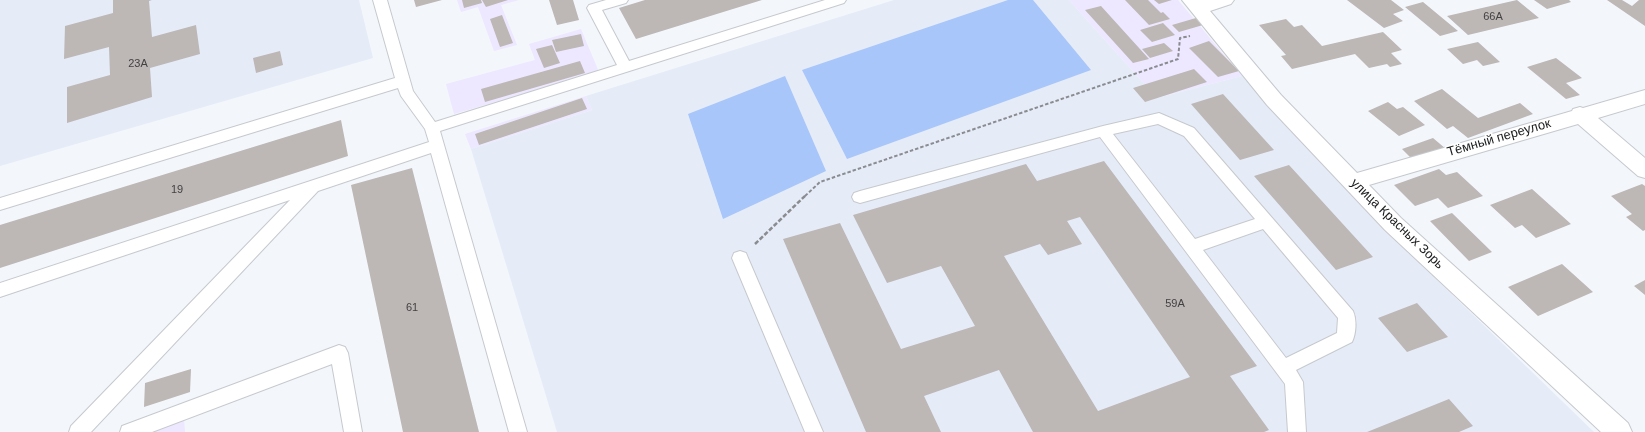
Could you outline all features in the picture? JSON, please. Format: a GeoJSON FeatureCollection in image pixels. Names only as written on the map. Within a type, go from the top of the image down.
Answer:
{"type":"FeatureCollection","features":[{"type":"Feature","properties":{"kind":"street"},"geometry":{"type":"LineString","coordinates":[[1195,4],[1225,0]]}},
{"type":"Feature","properties":{"kind":"street","name":"улица Красных Зорь"},"geometry":{"type":"LineString","coordinates":[[1195,4],[1274,100],[1393,224],[1619,432]]}},
{"type":"Feature","properties":{"kind":"street","name":"Тёмный переулок"},"geometry":{"type":"LineString","coordinates":[[1352,182],[1645,96]]}},
{"type":"Feature","properties":{"kind":"street"},"geometry":{"type":"LineString","coordinates":[[1580,114],[1645,170]]}},
{"type":"Feature","properties":{"kind":"lane"},"geometry":{"type":"LineString","coordinates":[[380,0],[406,92],[432,128],[518,432]]}},
{"type":"Feature","properties":{"kind":"lane"},"geometry":{"type":"LineString","coordinates":[[621,0],[594,8],[625,67]]}},
{"type":"Feature","properties":{"kind":"lane"},"geometry":{"type":"LineString","coordinates":[[432,128],[839,0]]}},
{"type":"Feature","properties":{"kind":"lane"},"geometry":{"type":"LineString","coordinates":[[0,204],[403,82]]}},
{"type":"Feature","properties":{"kind":"lane"},"geometry":{"type":"LineString","coordinates":[[860,197],[1103,131],[1159,118],[1189,132],[1347,316],[1346,337],[1283,368]]}},
{"type":"Feature","properties":{"kind":"lane"},"geometry":{"type":"LineString","coordinates":[[1103,131],[1294,382],[1297,432]]}},
{"type":"Feature","properties":{"kind":"lane"},"geometry":{"type":"LineString","coordinates":[[0,290],[437,145]]}},
{"type":"Feature","properties":{"kind":"lane"},"geometry":{"type":"LineString","coordinates":[[78,432],[313,186]]}},
{"type":"Feature","properties":{"kind":"lane"},"geometry":{"type":"LineString","coordinates":[[1191,247],[1266,222]]}},
{"type":"Feature","properties":{"kind":"lane"},"geometry":{"type":"LineString","coordinates":[[740,258],[814,432]]}},
{"type":"Feature","properties":{"kind":"lane"},"geometry":{"type":"LineString","coordinates":[[129,432],[339,353],[353,432]]}},
{"type":"Feature","properties":{"kind":"path"},"geometry":{"type":"LineString","coordinates":[[740,258],[820,182],[1178,59],[1180,38],[1219,34]]}},
{"type":"Feature","properties":{"kind":"shaded area"},"geometry":{"type":"Polygon","coordinates":[[[0,0],[359,0],[373,58],[0,166],[0,0]]]}},
{"type":"Feature","properties":{"kind":"shaded area"},"geometry":{"type":"Polygon","coordinates":[[[457,0],[519,0],[501,5],[517,45],[494,51],[478,7],[461,12],[457,0]]]}},
{"type":"Feature","properties":{"kind":"shaded area"},"geometry":{"type":"Polygon","coordinates":[[[894,0],[1069,0],[1157,98],[1242,76],[1371,216],[1594,432],[557,432],[471,149],[592,110],[586,96],[894,0]]]}},
{"type":"Feature","properties":{"kind":"shaded area"},"geometry":{"type":"Polygon","coordinates":[[[1008,0],[1033,0],[1091,70],[847,159],[802,70],[1008,0]]]}},
{"type":"Feature","properties":{"kind":"shaded area"},"geometry":{"type":"Polygon","coordinates":[[[1069,0],[1178,0],[1242,76],[1157,98],[1069,0]]]}},
{"type":"Feature","properties":{"kind":"shaded area"},"geometry":{"type":"Polygon","coordinates":[[[581,29],[599,72],[454,114],[446,84],[535,60],[529,44],[581,29]]]}},
{"type":"Feature","properties":{"kind":"shaded area"},"geometry":{"type":"Polygon","coordinates":[[[785,76],[826,171],[723,219],[688,114],[785,76]]]}},
{"type":"Feature","properties":{"kind":"shaded area"},"geometry":{"type":"Polygon","coordinates":[[[586,96],[592,110],[471,149],[465,134],[586,96]]]}},
{"type":"Feature","properties":{"kind":"shaded area"},"geometry":{"type":"Polygon","coordinates":[[[184,418],[185,432],[123,432],[184,418]]]}},
{"type":"Feature","properties":{"kind":"building"},"geometry":{"type":"Polygon","coordinates":[[[113,0],[152,0],[149,1],[152,37],[196,25],[200,54],[150,68],[152,97],[67,123],[67,87],[110,75],[109,47],[64,59],[65,26],[113,13],[113,0]]]}},
{"type":"Feature","properties":{"kind":"building"},"geometry":{"type":"Polygon","coordinates":[[[414,0],[442,0],[416,7],[414,0]]]}},
{"type":"Feature","properties":{"kind":"building"},"geometry":{"type":"Polygon","coordinates":[[[462,0],[481,0],[482,3],[464,8],[462,0]]]}},
{"type":"Feature","properties":{"kind":"building"},"geometry":{"type":"Polygon","coordinates":[[[482,0],[508,0],[486,7],[482,0]]]}},
{"type":"Feature","properties":{"kind":"building"},"geometry":{"type":"Polygon","coordinates":[[[549,0],[573,0],[579,20],[557,25],[549,0]]]}},
{"type":"Feature","properties":{"kind":"building"},"geometry":{"type":"Polygon","coordinates":[[[645,0],[762,0],[636,39],[619,8],[645,0]]]}},
{"type":"Feature","properties":{"kind":"building"},"geometry":{"type":"Polygon","coordinates":[[[1125,0],[1148,0],[1161,13],[1163,12],[1170,19],[1149,25],[1125,0]]]}},
{"type":"Feature","properties":{"kind":"building"},"geometry":{"type":"Polygon","coordinates":[[[1154,0],[1172,0],[1159,4],[1154,0]]]}},
{"type":"Feature","properties":{"kind":"building"},"geometry":{"type":"Polygon","coordinates":[[[1347,0],[1391,0],[1404,10],[1393,14],[1403,21],[1384,28],[1347,0]]]}},
{"type":"Feature","properties":{"kind":"building"},"geometry":{"type":"Polygon","coordinates":[[[1517,0],[1539,18],[1468,35],[1447,16],[1517,0]]]}},
{"type":"Feature","properties":{"kind":"building"},"geometry":{"type":"Polygon","coordinates":[[[1534,0],[1569,0],[1571,2],[1547,9],[1534,0]]]}},
{"type":"Feature","properties":{"kind":"building"},"geometry":{"type":"Polygon","coordinates":[[[1607,0],[1622,0],[1632,6],[1639,0],[1645,0],[1645,26],[1607,0]]]}},
{"type":"Feature","properties":{"kind":"building"},"geometry":{"type":"Polygon","coordinates":[[[1423,2],[1458,31],[1440,36],[1405,7],[1423,2]]]}},
{"type":"Feature","properties":{"kind":"building"},"geometry":{"type":"Polygon","coordinates":[[[1101,6],[1149,59],[1133,63],[1085,10],[1101,6]]]}},
{"type":"Feature","properties":{"kind":"building"},"geometry":{"type":"Polygon","coordinates":[[[502,15],[513,43],[500,47],[490,19],[502,15]]]}},
{"type":"Feature","properties":{"kind":"building"},"geometry":{"type":"Polygon","coordinates":[[[1196,18],[1203,25],[1179,32],[1172,25],[1196,18]]]}},
{"type":"Feature","properties":{"kind":"building"},"geometry":{"type":"Polygon","coordinates":[[[1286,19],[1294,27],[1302,25],[1322,46],[1383,32],[1402,50],[1391,53],[1402,64],[1390,67],[1387,64],[1369,68],[1355,54],[1292,69],[1281,56],[1286,55],[1259,25],[1286,19]]]}},
{"type":"Feature","properties":{"kind":"building"},"geometry":{"type":"Polygon","coordinates":[[[1163,23],[1175,35],[1152,42],[1140,30],[1163,23]]]}},
{"type":"Feature","properties":{"kind":"building"},"geometry":{"type":"Polygon","coordinates":[[[581,34],[584,46],[556,52],[552,40],[581,34]]]}},
{"type":"Feature","properties":{"kind":"building"},"geometry":{"type":"Polygon","coordinates":[[[1209,41],[1239,71],[1218,77],[1189,48],[1209,41]]]}},
{"type":"Feature","properties":{"kind":"building"},"geometry":{"type":"Polygon","coordinates":[[[1478,42],[1500,62],[1483,66],[1477,60],[1463,64],[1447,49],[1478,42]]]}},
{"type":"Feature","properties":{"kind":"building"},"geometry":{"type":"Polygon","coordinates":[[[1164,43],[1173,51],[1150,58],[1142,49],[1164,43]]]}},
{"type":"Feature","properties":{"kind":"building"},"geometry":{"type":"Polygon","coordinates":[[[552,45],[560,63],[544,68],[536,49],[552,45]]]}},
{"type":"Feature","properties":{"kind":"building"},"geometry":{"type":"Polygon","coordinates":[[[280,51],[283,65],[256,73],[253,58],[280,51]]]}},
{"type":"Feature","properties":{"kind":"building"},"geometry":{"type":"Polygon","coordinates":[[[1556,58],[1582,78],[1566,83],[1580,95],[1566,99],[1527,67],[1556,58]]]}},
{"type":"Feature","properties":{"kind":"building"},"geometry":{"type":"Polygon","coordinates":[[[580,61],[585,73],[485,102],[481,89],[580,61]]]}},
{"type":"Feature","properties":{"kind":"building"},"geometry":{"type":"Polygon","coordinates":[[[1194,69],[1207,82],[1145,102],[1133,88],[1194,69]]]}},
{"type":"Feature","properties":{"kind":"building"},"geometry":{"type":"Polygon","coordinates":[[[1442,89],[1478,118],[1520,103],[1533,114],[1468,138],[1453,126],[1447,129],[1414,101],[1442,89]]]}},
{"type":"Feature","properties":{"kind":"building"},"geometry":{"type":"Polygon","coordinates":[[[1223,94],[1274,150],[1240,160],[1191,104],[1223,94]]]}},
{"type":"Feature","properties":{"kind":"building"},"geometry":{"type":"Polygon","coordinates":[[[582,98],[587,109],[479,145],[475,134],[582,98]]]}},
{"type":"Feature","properties":{"kind":"building"},"geometry":{"type":"Polygon","coordinates":[[[1388,102],[1397,109],[1403,107],[1425,125],[1399,136],[1368,111],[1388,102]]]}},
{"type":"Feature","properties":{"kind":"building"},"geometry":{"type":"Polygon","coordinates":[[[341,120],[348,156],[0,268],[0,225],[341,120]]]}},
{"type":"Feature","properties":{"kind":"building"},"geometry":{"type":"Polygon","coordinates":[[[1433,138],[1446,149],[1414,161],[1402,149],[1433,138]]]}},
{"type":"Feature","properties":{"kind":"building"},"geometry":{"type":"Polygon","coordinates":[[[1104,161],[1257,366],[1230,376],[1269,430],[1264,432],[1033,432],[999,370],[924,396],[941,432],[866,432],[783,239],[840,223],[901,349],[975,326],[941,266],[887,283],[853,215],[1026,164],[1037,181],[1104,161]],[[1080,217],[1067,221],[1082,244],[1048,255],[1040,244],[1004,256],[1098,411],[1190,377],[1080,217]]]}},
{"type":"Feature","properties":{"kind":"building"},"geometry":{"type":"Polygon","coordinates":[[[1289,165],[1373,257],[1336,270],[1254,176],[1289,165]]]}},
{"type":"Feature","properties":{"kind":"building"},"geometry":{"type":"Polygon","coordinates":[[[412,168],[479,432],[403,432],[351,185],[412,168]]]}},
{"type":"Feature","properties":{"kind":"building"},"geometry":{"type":"Polygon","coordinates":[[[1439,169],[1446,175],[1457,172],[1483,196],[1448,208],[1438,198],[1415,206],[1394,185],[1439,169]]]}},
{"type":"Feature","properties":{"kind":"building"},"geometry":{"type":"Polygon","coordinates":[[[1642,184],[1645,186],[1645,230],[1643,231],[1626,217],[1632,214],[1611,196],[1642,184]]]}},
{"type":"Feature","properties":{"kind":"building"},"geometry":{"type":"Polygon","coordinates":[[[1532,189],[1571,224],[1536,238],[1522,225],[1515,228],[1490,205],[1532,189]]]}},
{"type":"Feature","properties":{"kind":"building"},"geometry":{"type":"Polygon","coordinates":[[[1452,213],[1492,252],[1469,261],[1430,221],[1452,213]]]}},
{"type":"Feature","properties":{"kind":"building"},"geometry":{"type":"Polygon","coordinates":[[[1562,264],[1593,292],[1538,316],[1508,287],[1562,264]]]}},
{"type":"Feature","properties":{"kind":"building"},"geometry":{"type":"Polygon","coordinates":[[[1645,280],[1645,295],[1634,286],[1645,280]]]}},
{"type":"Feature","properties":{"kind":"building"},"geometry":{"type":"Polygon","coordinates":[[[1417,303],[1448,337],[1407,352],[1378,318],[1417,303]]]}},
{"type":"Feature","properties":{"kind":"building"},"geometry":{"type":"Polygon","coordinates":[[[191,369],[190,392],[144,407],[145,383],[191,369]]]}},
{"type":"Feature","properties":{"kind":"building"},"geometry":{"type":"Polygon","coordinates":[[[1449,399],[1473,426],[1459,432],[1367,432],[1449,399]]]}}]}
